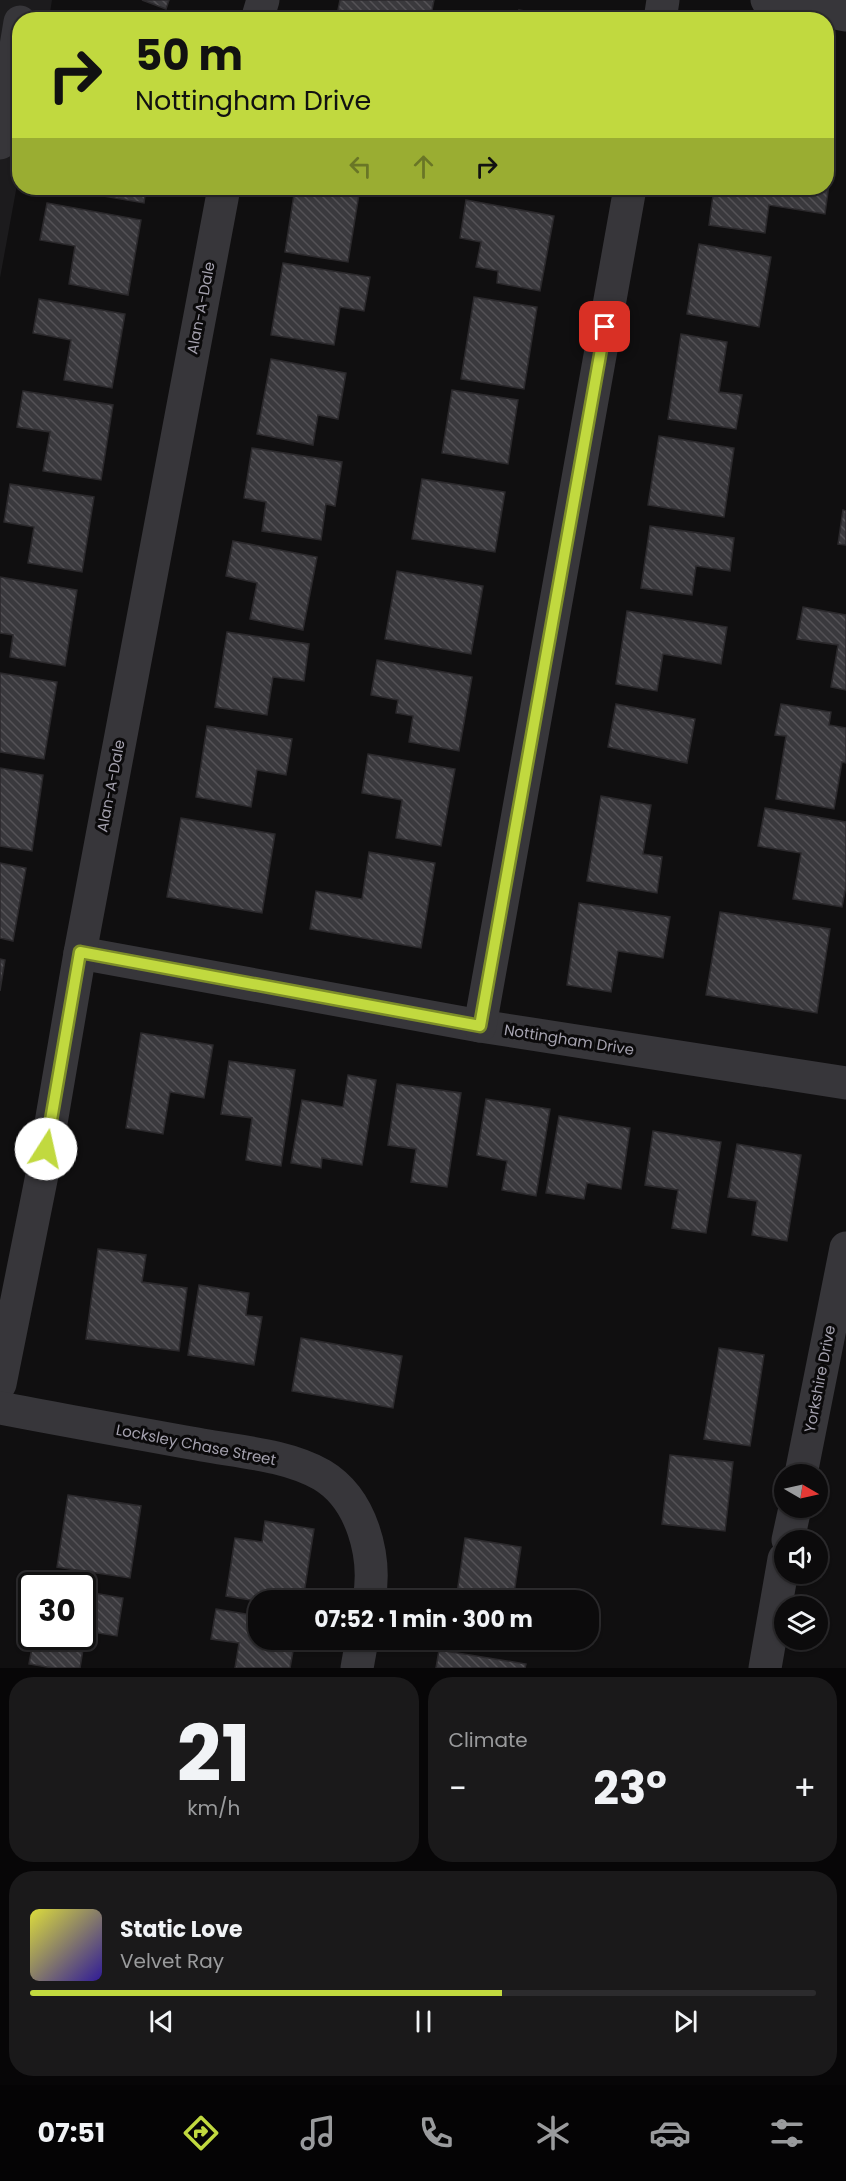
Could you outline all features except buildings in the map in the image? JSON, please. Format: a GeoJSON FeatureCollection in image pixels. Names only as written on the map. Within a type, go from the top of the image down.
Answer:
{"type":"FeatureCollection","features":[{"type":"Feature","properties":{"kind":"street"},"geometry":{"type":"LineString","coordinates":[[767,0],[830,12]]}},
{"type":"Feature","properties":{"kind":"street"},"geometry":{"type":"LineString","coordinates":[[0,143],[12,70]]}},
{"type":"Feature","properties":{"kind":"street","name":"Alan-A-Dale"},"geometry":{"type":"LineString","coordinates":[[0,1384],[43,1170],[80,952],[223,195]]}},
{"type":"Feature","properties":{"kind":"street"},"geometry":{"type":"LineString","coordinates":[[480,1026],[629,195]]}},
{"type":"Feature","properties":{"kind":"street","name":"Nottingham Drive"},"geometry":{"type":"LineString","coordinates":[[80,952],[480,1026],[846,1083]]}},
{"type":"Feature","properties":{"kind":"street","name":"Yorkshire Drive"},"geometry":{"type":"LineString","coordinates":[[803,1464],[846,1248]]}},
{"type":"Feature","properties":{"kind":"street","name":"Locksley Chase Street"},"geometry":{"type":"LineString","coordinates":[[0,1408],[277,1459],[322,1475],[348,1497],[359,1521],[370,1556],[369,1590]]}},
{"type":"Feature","properties":{"kind":"street"},"geometry":{"type":"LineString","coordinates":[[765,1668],[780,1584]]}},
{"type":"Feature","properties":{"kind":"street"},"geometry":{"type":"LineString","coordinates":[[357,1668],[360,1650]]}},
{"type":"Feature","properties":{"kind":"shaded area"},"geometry":{"type":"Polygon","coordinates":[[[0,0],[52,0],[50,12],[12,12],[12,195],[15,195],[0,278],[0,0]]]}},
{"type":"Feature","properties":{"kind":"route"},"geometry":{"type":"LineString","coordinates":[[46,1149],[80,952],[480,1026],[605,327]]}}]}
